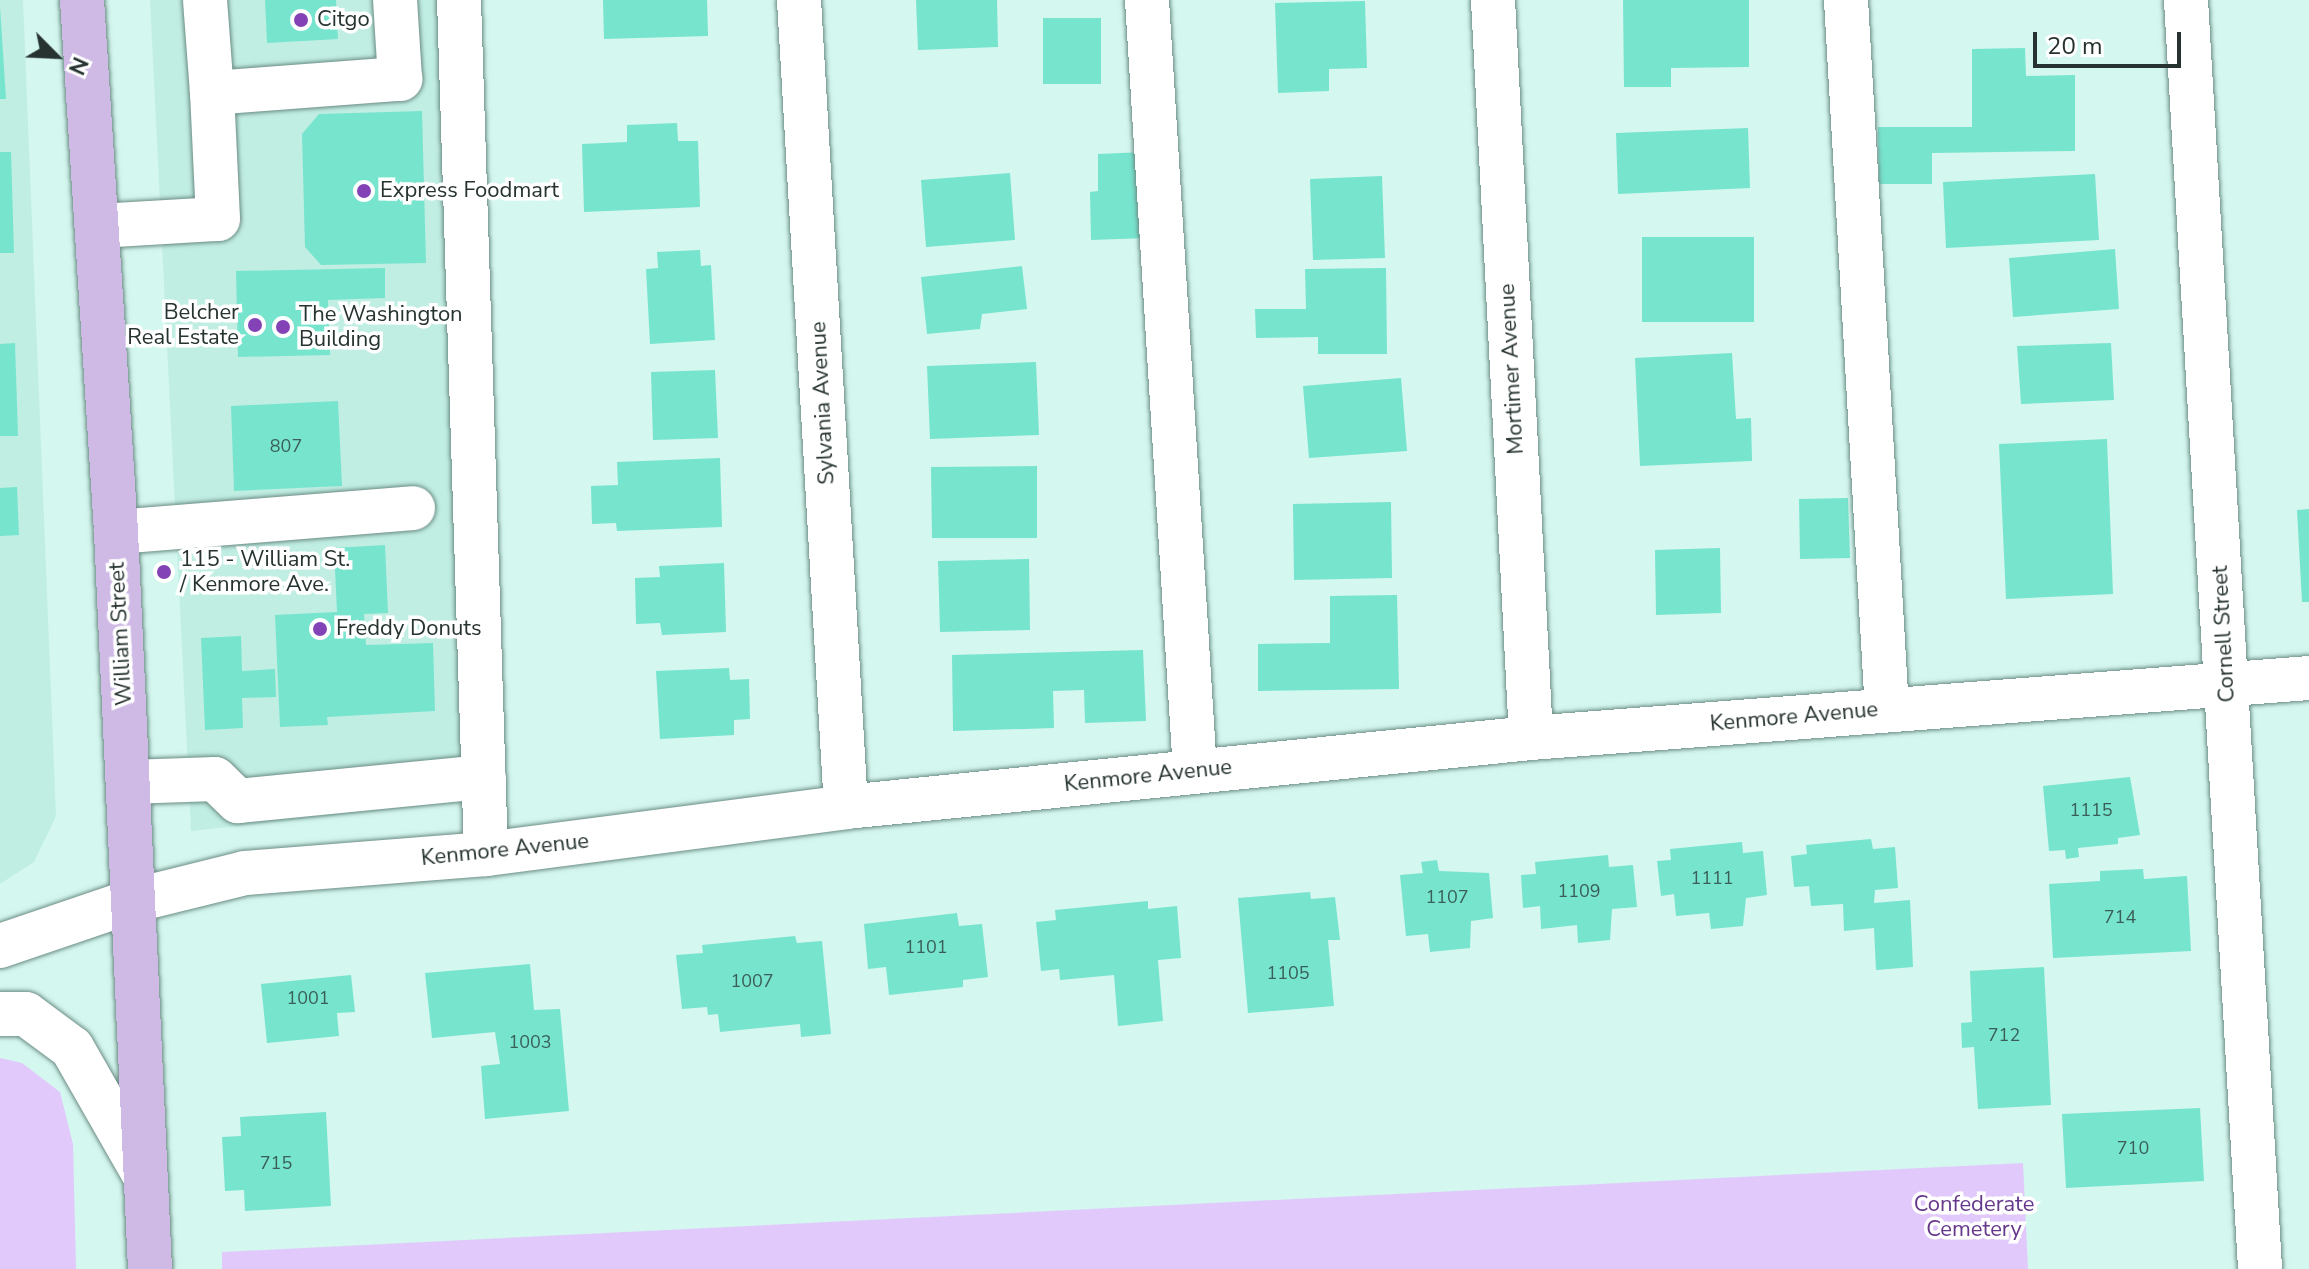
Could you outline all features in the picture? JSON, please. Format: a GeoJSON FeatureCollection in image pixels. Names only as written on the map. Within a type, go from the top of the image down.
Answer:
{"type":"FeatureCollection","features":[{"type":"Feature","properties":{"kind":"main road","name":"William Street"},"geometry":{"type":"LineString","coordinates":[[82,0],[99,226],[116,532],[150,1269]]}},
{"type":"Feature","properties":{"kind":"street"},"geometry":{"type":"LineString","coordinates":[[99,226],[218,219],[205,0]]}},
{"type":"Feature","properties":{"kind":"street"},"geometry":{"type":"LineString","coordinates":[[212,93],[400,79],[395,0]]}},
{"type":"Feature","properties":{"kind":"street"},"geometry":{"type":"LineString","coordinates":[[459,0],[486,854]]}},
{"type":"Feature","properties":{"kind":"street","name":"Sylvania Avenue"},"geometry":{"type":"LineString","coordinates":[[799,0],[846,807]]}},
{"type":"Feature","properties":{"kind":"street"},"geometry":{"type":"LineString","coordinates":[[1147,0],[1195,772]]}},
{"type":"Feature","properties":{"kind":"street","name":"Mortimer Avenue"},"geometry":{"type":"LineString","coordinates":[[1493,0],[1531,738]]}},
{"type":"Feature","properties":{"kind":"street"},"geometry":{"type":"LineString","coordinates":[[1846,0],[1887,710]]}},
{"type":"Feature","properties":{"kind":"street","name":"Cornell Street"},"geometry":{"type":"LineString","coordinates":[[2186,0],[2260,1269]]}},
{"type":"Feature","properties":{"kind":"street"},"geometry":{"type":"LineString","coordinates":[[116,532],[413,508]]}},
{"type":"Feature","properties":{"kind":"street","name":"Kenmore Avenue"},"geometry":{"type":"LineString","coordinates":[[0,946],[132,901],[245,873],[486,854],[846,807],[1531,738],[2309,678]]}},
{"type":"Feature","properties":{"kind":"street"},"geometry":{"type":"LineString","coordinates":[[129,782],[215,779],[238,801],[484,777]]}},
{"type":"Feature","properties":{"kind":"street"},"geometry":{"type":"LineString","coordinates":[[0,1014],[26,1014],[72,1048],[145,1176]]}},
{"type":"Feature","properties":{"kind":"shaded area"},"geometry":{"type":"Polygon","coordinates":[[[0,0],[23,0],[56,816],[34,862],[0,884],[0,0]]]}},
{"type":"Feature","properties":{"kind":"shaded area"},"geometry":{"type":"Polygon","coordinates":[[[150,0],[477,0],[498,798],[191,831],[150,0]]]}},
{"type":"Feature","properties":{"kind":"green space"},"geometry":{"type":"Polygon","coordinates":[[[0,1058],[22,1063],[60,1092],[73,1144],[76,1269],[0,1269],[0,1058]]]}},
{"type":"Feature","properties":{"kind":"green space","name":"Confederate Cemetery"},"geometry":{"type":"Polygon","coordinates":[[[2023,1163],[2028,1269],[222,1269],[222,1252],[2023,1163]]]}},
{"type":"Feature","properties":{"kind":"building","name":"Citgo"},"geometry":{"type":"Polygon","coordinates":[[[265,0],[336,0],[338,39],[267,43],[265,0]]]}},
{"type":"Feature","properties":{"kind":"building"},"geometry":{"type":"Polygon","coordinates":[[[603,0],[707,0],[708,36],[604,39],[603,0]]]}},
{"type":"Feature","properties":{"kind":"building"},"geometry":{"type":"Polygon","coordinates":[[[916,0],[997,0],[998,47],[918,50],[916,0]]]}},
{"type":"Feature","properties":{"kind":"building"},"geometry":{"type":"Polygon","coordinates":[[[1623,0],[1749,0],[1749,67],[1671,68],[1671,87],[1624,87],[1623,0]]]}},
{"type":"Feature","properties":{"kind":"building"},"geometry":{"type":"Polygon","coordinates":[[[1365,1],[1367,68],[1329,69],[1329,91],[1278,93],[1275,3],[1365,1]]]}},
{"type":"Feature","properties":{"kind":"building"},"geometry":{"type":"Polygon","coordinates":[[[0,6],[6,99],[0,99],[0,6]]]}},
{"type":"Feature","properties":{"kind":"building"},"geometry":{"type":"Polygon","coordinates":[[[1043,18],[1101,18],[1101,84],[1043,84],[1043,18]]]}},
{"type":"Feature","properties":{"kind":"building"},"geometry":{"type":"Polygon","coordinates":[[[2025,48],[2026,76],[2075,75],[2075,151],[1932,153],[1932,184],[1879,184],[1878,127],[1972,127],[1972,49],[2025,48]]]}},
{"type":"Feature","properties":{"kind":"building","name":"Express Foodmart"},"geometry":{"type":"Polygon","coordinates":[[[422,111],[426,263],[321,265],[305,247],[302,134],[319,114],[422,111]]]}},
{"type":"Feature","properties":{"kind":"building"},"geometry":{"type":"Polygon","coordinates":[[[677,123],[678,141],[698,141],[700,207],[584,212],[582,144],[627,142],[627,125],[677,123]]]}},
{"type":"Feature","properties":{"kind":"building"},"geometry":{"type":"Polygon","coordinates":[[[1748,128],[1750,188],[1618,194],[1616,133],[1748,128]]]}},
{"type":"Feature","properties":{"kind":"building"},"geometry":{"type":"Polygon","coordinates":[[[0,152],[11,152],[14,253],[0,253],[0,152]]]}},
{"type":"Feature","properties":{"kind":"building"},"geometry":{"type":"Polygon","coordinates":[[[1144,152],[1147,238],[1091,240],[1090,192],[1098,191],[1098,154],[1144,152]]]}},
{"type":"Feature","properties":{"kind":"building"},"geometry":{"type":"Polygon","coordinates":[[[1010,173],[1015,240],[926,247],[921,180],[1010,173]]]}},
{"type":"Feature","properties":{"kind":"building"},"geometry":{"type":"Polygon","coordinates":[[[2095,174],[2099,240],[1946,248],[1943,182],[2095,174]]]}},
{"type":"Feature","properties":{"kind":"building"},"geometry":{"type":"Polygon","coordinates":[[[1382,176],[1385,258],[1313,260],[1310,179],[1382,176]]]}},
{"type":"Feature","properties":{"kind":"building"},"geometry":{"type":"Polygon","coordinates":[[[1642,237],[1754,237],[1754,322],[1642,322],[1642,237]]]}},
{"type":"Feature","properties":{"kind":"building"},"geometry":{"type":"Polygon","coordinates":[[[2115,249],[2119,309],[2013,317],[2009,258],[2115,249]]]}},
{"type":"Feature","properties":{"kind":"building"},"geometry":{"type":"Polygon","coordinates":[[[700,250],[701,266],[711,265],[715,340],[650,344],[646,269],[658,268],[657,252],[700,250]]]}},
{"type":"Feature","properties":{"kind":"building"},"geometry":{"type":"Polygon","coordinates":[[[1022,266],[1027,309],[982,314],[980,329],[927,334],[921,277],[1022,266]]]}},
{"type":"Feature","properties":{"kind":"building","name":"The Washington Building"},"geometry":{"type":"Polygon","coordinates":[[[385,268],[385,298],[328,300],[330,355],[238,357],[236,271],[385,268]]]}},
{"type":"Feature","properties":{"kind":"building"},"geometry":{"type":"Polygon","coordinates":[[[1386,268],[1387,354],[1318,354],[1318,337],[1256,338],[1255,309],[1306,309],[1305,269],[1386,268]]]}},
{"type":"Feature","properties":{"kind":"building"},"geometry":{"type":"Polygon","coordinates":[[[15,343],[18,436],[0,436],[0,344],[15,343]]]}},
{"type":"Feature","properties":{"kind":"building"},"geometry":{"type":"Polygon","coordinates":[[[2111,343],[2114,400],[2021,404],[2017,346],[2111,343]]]}},
{"type":"Feature","properties":{"kind":"building"},"geometry":{"type":"Polygon","coordinates":[[[1732,353],[1736,419],[1751,418],[1752,461],[1640,466],[1635,358],[1732,353]]]}},
{"type":"Feature","properties":{"kind":"building"},"geometry":{"type":"Polygon","coordinates":[[[1036,362],[1039,435],[930,439],[927,366],[1036,362]]]}},
{"type":"Feature","properties":{"kind":"building"},"geometry":{"type":"Polygon","coordinates":[[[715,370],[718,438],[653,440],[651,372],[715,370]]]}},
{"type":"Feature","properties":{"kind":"building"},"geometry":{"type":"Polygon","coordinates":[[[1401,378],[1407,451],[1309,458],[1303,386],[1401,378]]]}},
{"type":"Feature","properties":{"kind":"building"},"geometry":{"type":"Polygon","coordinates":[[[338,401],[342,486],[234,491],[231,406],[338,401]]]}},
{"type":"Feature","properties":{"kind":"building"},"geometry":{"type":"Polygon","coordinates":[[[2107,439],[2113,594],[2006,599],[1999,444],[2107,439]]]}},
{"type":"Feature","properties":{"kind":"building"},"geometry":{"type":"Polygon","coordinates":[[[720,458],[722,527],[617,531],[616,523],[592,524],[591,486],[618,485],[617,462],[720,458]]]}},
{"type":"Feature","properties":{"kind":"building"},"geometry":{"type":"Polygon","coordinates":[[[1037,466],[1037,538],[932,538],[931,467],[1037,466]]]}},
{"type":"Feature","properties":{"kind":"building"},"geometry":{"type":"Polygon","coordinates":[[[17,487],[19,535],[0,536],[0,488],[17,487]]]}},
{"type":"Feature","properties":{"kind":"building"},"geometry":{"type":"Polygon","coordinates":[[[1848,498],[1850,558],[1800,559],[1799,499],[1848,498]]]}},
{"type":"Feature","properties":{"kind":"building"},"geometry":{"type":"Polygon","coordinates":[[[1391,502],[1392,578],[1294,580],[1293,504],[1391,502]]]}},
{"type":"Feature","properties":{"kind":"building"},"geometry":{"type":"Polygon","coordinates":[[[2309,509],[2309,602],[2302,602],[2297,510],[2309,509]]]}},
{"type":"Feature","properties":{"kind":"building","name":"Freddy Donuts"},"geometry":{"type":"Polygon","coordinates":[[[385,545],[388,613],[364,614],[366,645],[433,643],[435,711],[327,717],[328,725],[280,727],[275,615],[337,612],[334,548],[385,545]]]}},
{"type":"Feature","properties":{"kind":"building"},"geometry":{"type":"Polygon","coordinates":[[[1720,548],[1721,613],[1656,615],[1655,550],[1720,548]]]}},
{"type":"Feature","properties":{"kind":"building"},"geometry":{"type":"Polygon","coordinates":[[[1029,559],[1030,630],[940,632],[938,561],[1029,559]]]}},
{"type":"Feature","properties":{"kind":"building"},"geometry":{"type":"Polygon","coordinates":[[[724,563],[726,632],[662,635],[660,623],[636,624],[635,578],[660,577],[659,566],[724,563]]]}},
{"type":"Feature","properties":{"kind":"building"},"geometry":{"type":"Polygon","coordinates":[[[1397,595],[1399,689],[1258,691],[1258,644],[1330,643],[1330,596],[1397,595]]]}},
{"type":"Feature","properties":{"kind":"building"},"geometry":{"type":"Polygon","coordinates":[[[241,636],[242,671],[275,669],[276,697],[242,698],[243,728],[205,730],[201,638],[241,636]]]}},
{"type":"Feature","properties":{"kind":"building"},"geometry":{"type":"Polygon","coordinates":[[[1143,650],[1146,721],[1085,723],[1084,690],[1053,691],[1054,728],[953,731],[952,655],[1143,650]]]}},
{"type":"Feature","properties":{"kind":"building"},"geometry":{"type":"Polygon","coordinates":[[[729,668],[730,680],[749,679],[750,719],[734,720],[734,735],[660,739],[656,671],[729,668]]]}},
{"type":"Feature","properties":{"kind":"building"},"geometry":{"type":"Polygon","coordinates":[[[2130,777],[2140,835],[2118,838],[2118,844],[2078,848],[2079,857],[2066,859],[2065,850],[2049,851],[2043,786],[2130,777]]]}},
{"type":"Feature","properties":{"kind":"building"},"geometry":{"type":"Polygon","coordinates":[[[1871,839],[1873,849],[1895,847],[1898,888],[1875,890],[1874,903],[1910,900],[1913,967],[1876,970],[1874,928],[1844,931],[1843,904],[1811,906],[1809,886],[1794,887],[1791,856],[1807,854],[1806,845],[1871,839]]]}},
{"type":"Feature","properties":{"kind":"building"},"geometry":{"type":"Polygon","coordinates":[[[1742,842],[1743,853],[1763,851],[1767,895],[1746,898],[1743,926],[1711,929],[1709,913],[1676,916],[1674,894],[1661,896],[1657,861],[1671,860],[1670,849],[1742,842]]]}},
{"type":"Feature","properties":{"kind":"building"},"geometry":{"type":"Polygon","coordinates":[[[1608,855],[1609,867],[1633,865],[1637,907],[1612,909],[1610,940],[1578,943],[1577,925],[1541,929],[1540,906],[1523,908],[1521,875],[1536,874],[1535,862],[1608,855]]]}},
{"type":"Feature","properties":{"kind":"building"},"geometry":{"type":"Polygon","coordinates":[[[1437,860],[1439,871],[1489,873],[1493,918],[1471,921],[1470,948],[1430,952],[1428,934],[1406,936],[1400,875],[1423,873],[1421,862],[1437,860]]]}},
{"type":"Feature","properties":{"kind":"building"},"geometry":{"type":"Polygon","coordinates":[[[2143,869],[2144,879],[2187,876],[2191,951],[2053,958],[2049,884],[2100,881],[2100,871],[2143,869]]]}},
{"type":"Feature","properties":{"kind":"building"},"geometry":{"type":"Polygon","coordinates":[[[1310,892],[1311,899],[1335,897],[1340,940],[1328,940],[1334,1006],[1248,1013],[1238,898],[1310,892]]]}},
{"type":"Feature","properties":{"kind":"building"},"geometry":{"type":"Polygon","coordinates":[[[1148,901],[1148,909],[1177,906],[1181,958],[1158,960],[1163,1021],[1118,1026],[1114,975],[1060,980],[1059,969],[1041,971],[1036,922],[1056,920],[1055,910],[1148,901]]]}},
{"type":"Feature","properties":{"kind":"building"},"geometry":{"type":"Polygon","coordinates":[[[957,913],[959,926],[982,924],[988,977],[963,980],[963,987],[889,995],[886,967],[868,969],[864,924],[957,913]]]}},
{"type":"Feature","properties":{"kind":"building"},"geometry":{"type":"Polygon","coordinates":[[[795,936],[797,943],[822,941],[831,1034],[801,1037],[800,1024],[720,1032],[718,1014],[708,1015],[707,1007],[682,1009],[676,955],[703,953],[702,945],[795,936]]]}},
{"type":"Feature","properties":{"kind":"building"},"geometry":{"type":"Polygon","coordinates":[[[530,964],[534,1010],[560,1009],[569,1111],[485,1119],[481,1066],[500,1064],[495,1032],[432,1038],[425,973],[530,964]]]}},
{"type":"Feature","properties":{"kind":"building"},"geometry":{"type":"Polygon","coordinates":[[[2044,967],[2051,1105],[1978,1109],[1974,1047],[1962,1048],[1961,1023],[1972,1022],[1970,971],[2044,967]]]}},
{"type":"Feature","properties":{"kind":"building"},"geometry":{"type":"Polygon","coordinates":[[[351,975],[355,1012],[337,1013],[339,1036],[267,1043],[261,984],[351,975]]]}},
{"type":"Feature","properties":{"kind":"building"},"geometry":{"type":"Polygon","coordinates":[[[2200,1108],[2204,1181],[2066,1188],[2062,1114],[2200,1108]]]}},
{"type":"Feature","properties":{"kind":"building"},"geometry":{"type":"Polygon","coordinates":[[[326,1112],[331,1206],[245,1211],[244,1190],[225,1191],[222,1137],[241,1136],[240,1117],[326,1112]]]}},
{"type":"Feature","properties":{"kind":"place","name":"Citgo"},"geometry":{"type":"Point","coordinates":[301,20]}},
{"type":"Feature","properties":{"kind":"place","name":"Express Foodmart"},"geometry":{"type":"Point","coordinates":[364,191]}},
{"type":"Feature","properties":{"kind":"place","name":"Belcher Real Estate"},"geometry":{"type":"Point","coordinates":[255,325]}},
{"type":"Feature","properties":{"kind":"place","name":"The Washington Building"},"geometry":{"type":"Point","coordinates":[283,327]}},
{"type":"Feature","properties":{"kind":"place","name":"115 - William St. / Kenmore Ave."},"geometry":{"type":"Point","coordinates":[164,572]}},
{"type":"Feature","properties":{"kind":"place","name":"Freddy Donuts"},"geometry":{"type":"Point","coordinates":[320,629]}}]}
